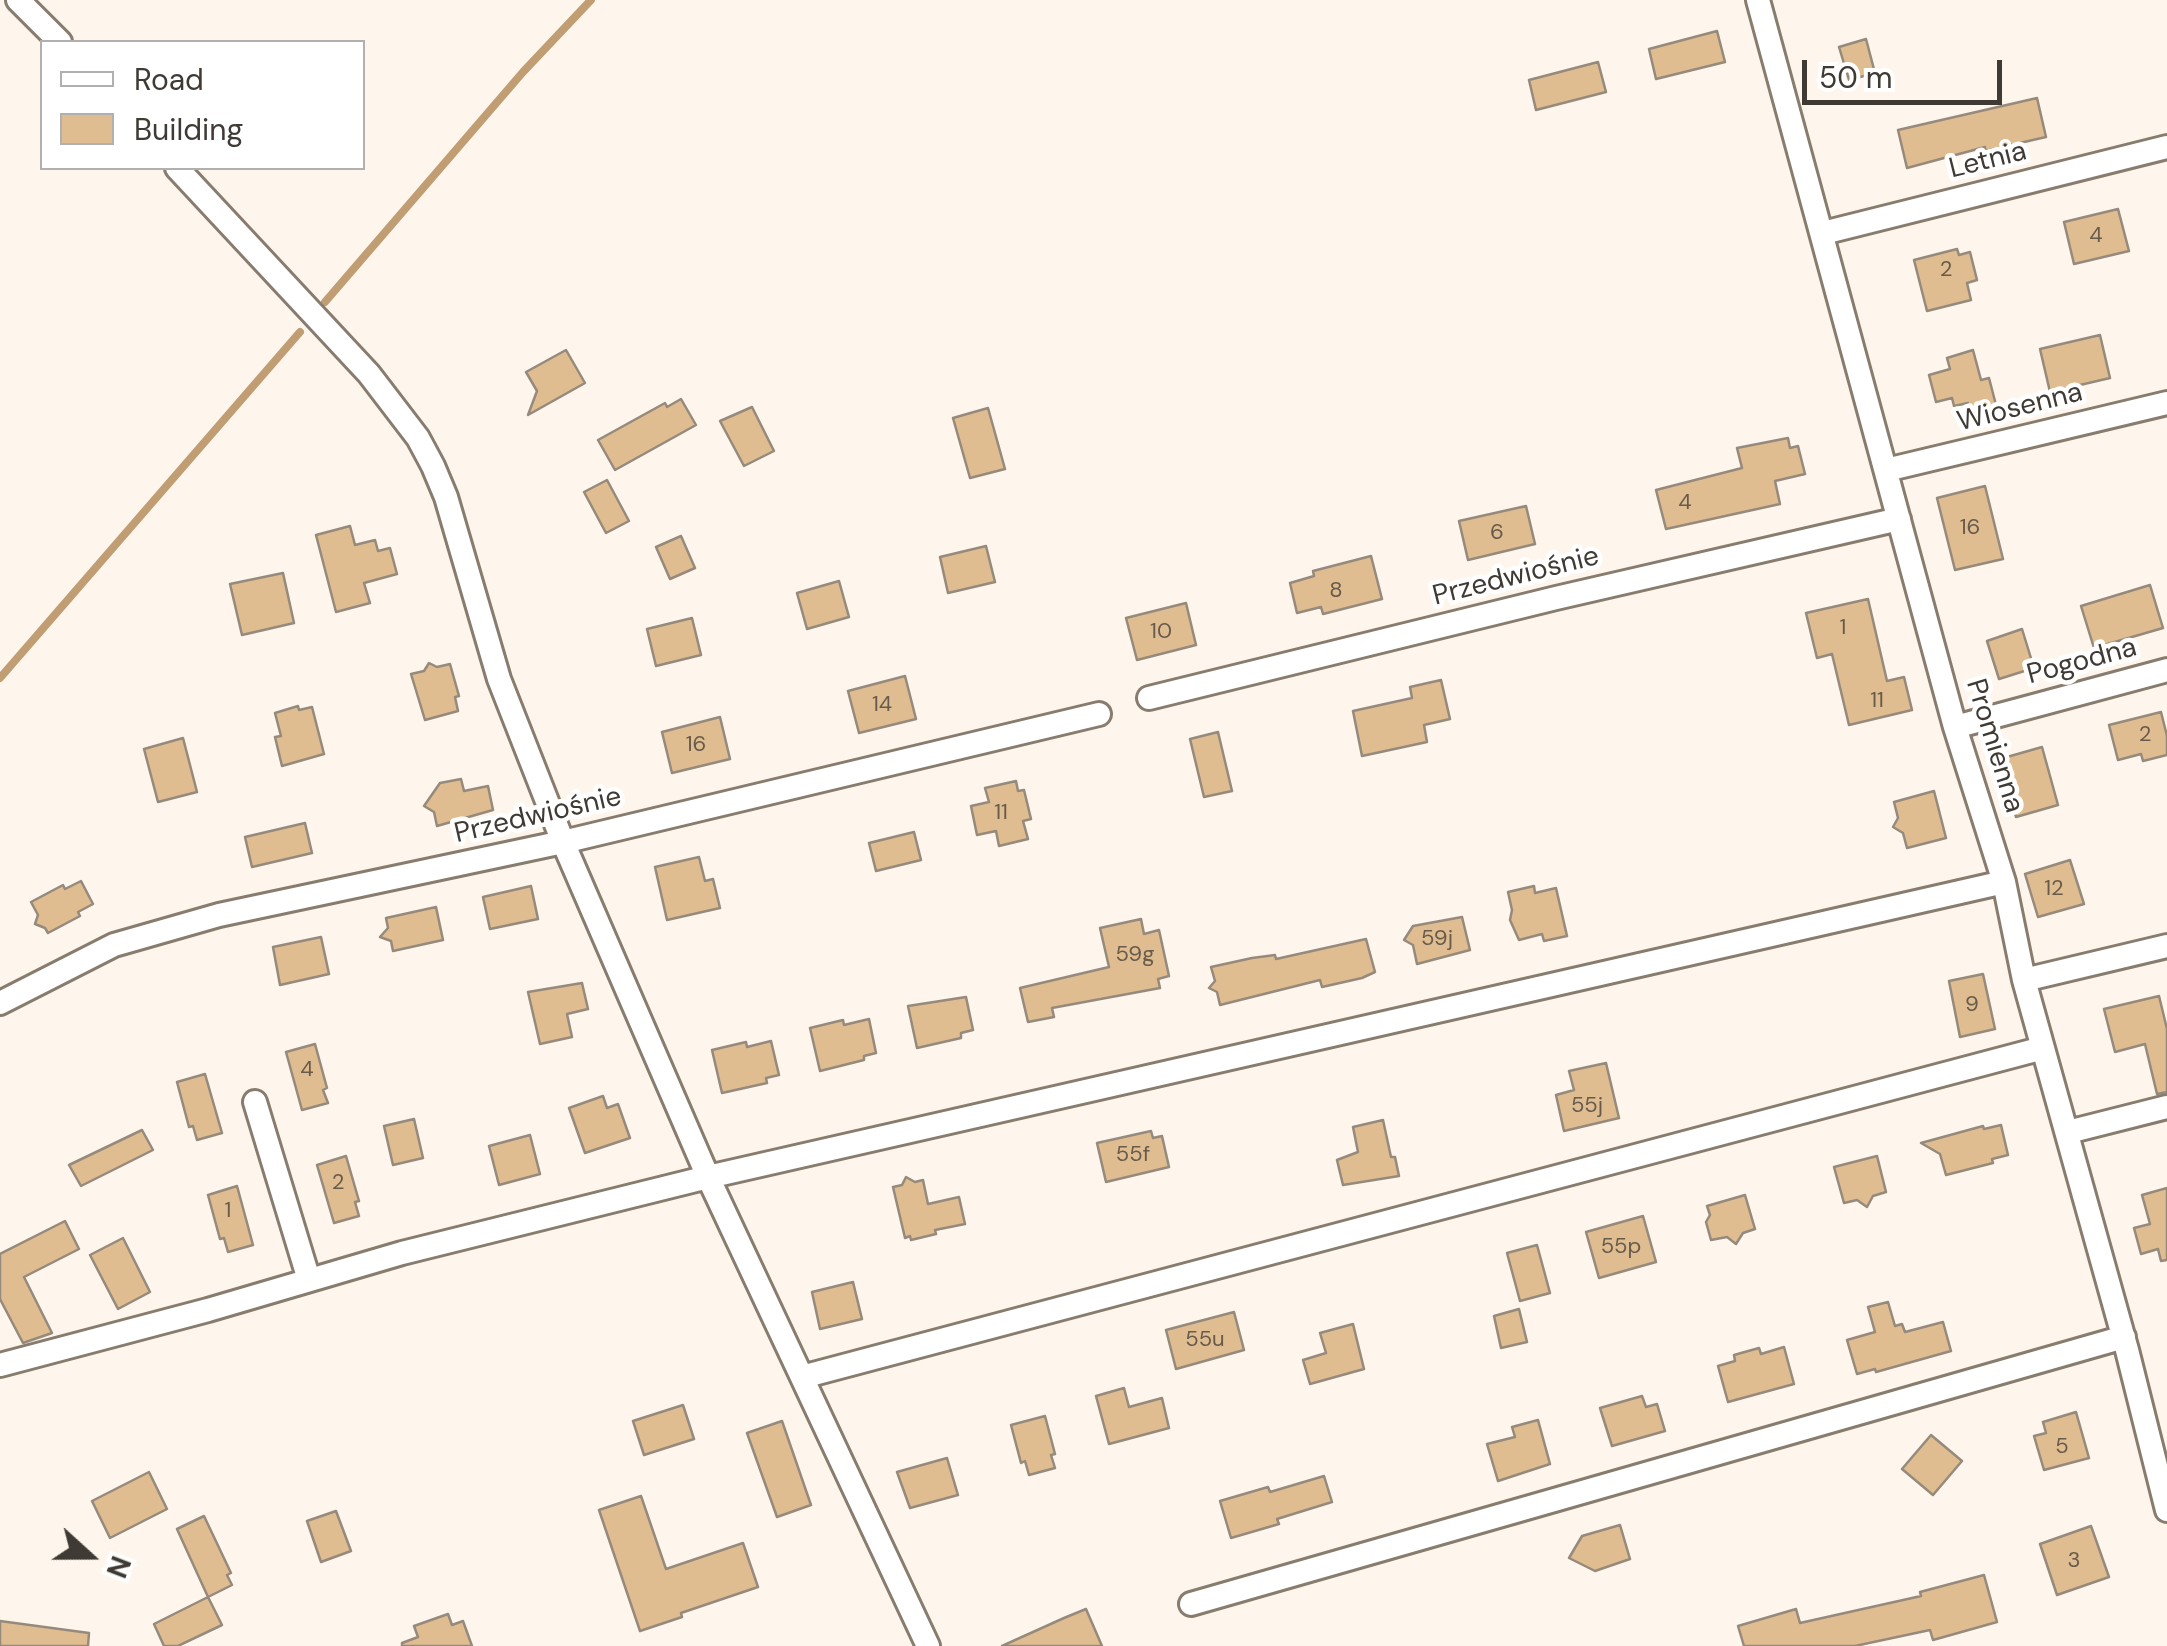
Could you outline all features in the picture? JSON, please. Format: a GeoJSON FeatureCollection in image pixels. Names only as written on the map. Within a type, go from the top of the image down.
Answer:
{"type":"FeatureCollection","features":[{"type":"Feature","properties":{"kind":"street"},"geometry":{"type":"LineString","coordinates":[[18,0],[58,40]]}},
{"type":"Feature","properties":{"kind":"street","name":"Promienna"},"geometry":{"type":"LineString","coordinates":[[1760,0],[1955,727],[2004,882],[2024,980],[2124,1337],[2167,1510]]}},
{"type":"Feature","properties":{"kind":"street","name":"Letnia"},"geometry":{"type":"LineString","coordinates":[[1823,233],[2167,147]]}},
{"type":"Feature","properties":{"kind":"street"},"geometry":{"type":"LineString","coordinates":[[180,170],[369,374],[408,424],[434,466],[499,679],[564,842],[708,1178],[928,1646]]}},
{"type":"Feature","properties":{"kind":"street","name":"Wiosenna"},"geometry":{"type":"LineString","coordinates":[[1886,470],[2167,403]]}},
{"type":"Feature","properties":{"kind":"street","name":"Przedwiośnie"},"geometry":{"type":"LineString","coordinates":[[1149,698],[1898,519]]}},
{"type":"Feature","properties":{"kind":"street","name":"Pogodna"},"geometry":{"type":"LineString","coordinates":[[1955,727],[2167,670]]}},
{"type":"Feature","properties":{"kind":"street","name":"Przedwiośnie"},"geometry":{"type":"LineString","coordinates":[[0,1003],[114,945],[219,915],[564,842],[1100,714]]}},
{"type":"Feature","properties":{"kind":"street"},"geometry":{"type":"LineString","coordinates":[[0,1365],[402,1253],[708,1178],[2004,882]]}},
{"type":"Feature","properties":{"kind":"street"},"geometry":{"type":"LineString","coordinates":[[2024,980],[2167,946]]}},
{"type":"Feature","properties":{"kind":"street"},"geometry":{"type":"LineString","coordinates":[[802,1377],[2044,1048]]}},
{"type":"Feature","properties":{"kind":"street"},"geometry":{"type":"LineString","coordinates":[[255,1102],[309,1280]]}},
{"type":"Feature","properties":{"kind":"street"},"geometry":{"type":"LineString","coordinates":[[2068,1132],[2167,1107]]}},
{"type":"Feature","properties":{"kind":"street"},"geometry":{"type":"LineString","coordinates":[[1191,1604],[2124,1337]]}},
{"type":"Feature","properties":{"kind":"building"},"geometry":{"type":"Polygon","coordinates":[[[1717,31],[1725,62],[1656,79],[1649,49],[1717,31]]]}},
{"type":"Feature","properties":{"kind":"building"},"geometry":{"type":"Polygon","coordinates":[[[1866,39],[1875,73],[1849,80],[1839,47],[1866,39]]]}},
{"type":"Feature","properties":{"kind":"building"},"geometry":{"type":"Polygon","coordinates":[[[1598,62],[1606,92],[1536,110],[1529,80],[1598,62]]]}},
{"type":"Feature","properties":{"kind":"building"},"geometry":{"type":"Polygon","coordinates":[[[2037,98],[2046,137],[1985,151],[1985,147],[1907,168],[1898,130],[2037,98]]]}},
{"type":"Feature","properties":{"kind":"building"},"geometry":{"type":"Polygon","coordinates":[[[2118,209],[2129,251],[2074,264],[2064,222],[2118,209]]]}},
{"type":"Feature","properties":{"kind":"building"},"geometry":{"type":"Polygon","coordinates":[[[1957,249],[1959,255],[1970,252],[1977,280],[1967,283],[1971,300],[1927,311],[1914,260],[1957,249]]]}},
{"type":"Feature","properties":{"kind":"building"},"geometry":{"type":"Polygon","coordinates":[[[2100,335],[2110,378],[2050,392],[2040,349],[2100,335]]]}},
{"type":"Feature","properties":{"kind":"building"},"geometry":{"type":"Polygon","coordinates":[[[566,350],[585,383],[528,415],[537,391],[526,372],[566,350]]]}},
{"type":"Feature","properties":{"kind":"building"},"geometry":{"type":"Polygon","coordinates":[[[1973,350],[1981,380],[1989,378],[1996,405],[1970,412],[1968,403],[1954,406],[1952,398],[1936,402],[1929,375],[1950,369],[1947,358],[1973,350]]]}},
{"type":"Feature","properties":{"kind":"building"},"geometry":{"type":"Polygon","coordinates":[[[681,399],[696,425],[615,470],[598,440],[665,403],[667,407],[681,399]]]}},
{"type":"Feature","properties":{"kind":"building"},"geometry":{"type":"Polygon","coordinates":[[[752,407],[774,451],[744,466],[720,421],[752,407]]]}},
{"type":"Feature","properties":{"kind":"building"},"geometry":{"type":"Polygon","coordinates":[[[988,408],[1005,469],[970,478],[953,418],[988,408]]]}},
{"type":"Feature","properties":{"kind":"building"},"geometry":{"type":"Polygon","coordinates":[[[1788,438],[1790,448],[1798,446],[1805,474],[1775,481],[1780,504],[1666,529],[1656,490],[1742,468],[1737,448],[1788,438]]]}},
{"type":"Feature","properties":{"kind":"building"},"geometry":{"type":"Polygon","coordinates":[[[607,480],[629,521],[606,533],[584,492],[607,480]]]}},
{"type":"Feature","properties":{"kind":"building"},"geometry":{"type":"Polygon","coordinates":[[[1985,486],[2003,559],[1955,570],[1937,498],[1985,486]]]}},
{"type":"Feature","properties":{"kind":"building"},"geometry":{"type":"Polygon","coordinates":[[[1526,506],[1535,544],[1468,560],[1459,521],[1526,506]]]}},
{"type":"Feature","properties":{"kind":"building"},"geometry":{"type":"Polygon","coordinates":[[[350,526],[355,545],[375,540],[378,551],[390,548],[397,574],[364,583],[370,603],[336,612],[316,535],[350,526]]]}},
{"type":"Feature","properties":{"kind":"building"},"geometry":{"type":"Polygon","coordinates":[[[681,536],[695,568],[670,579],[656,547],[681,536]]]}},
{"type":"Feature","properties":{"kind":"building"},"geometry":{"type":"Polygon","coordinates":[[[986,546],[995,582],[948,593],[940,557],[986,546]]]}},
{"type":"Feature","properties":{"kind":"building"},"geometry":{"type":"Polygon","coordinates":[[[1371,556],[1382,599],[1323,614],[1321,607],[1297,613],[1290,583],[1314,576],[1313,571],[1371,556]]]}},
{"type":"Feature","properties":{"kind":"building"},"geometry":{"type":"Polygon","coordinates":[[[283,573],[294,623],[242,635],[230,584],[283,573]]]}},
{"type":"Feature","properties":{"kind":"building"},"geometry":{"type":"Polygon","coordinates":[[[839,581],[849,617],[807,629],[797,593],[839,581]]]}},
{"type":"Feature","properties":{"kind":"building"},"geometry":{"type":"Polygon","coordinates":[[[2150,585],[2163,628],[2094,648],[2081,606],[2150,585]]]}},
{"type":"Feature","properties":{"kind":"building"},"geometry":{"type":"Polygon","coordinates":[[[1868,599],[1887,681],[1904,677],[1912,710],[1849,725],[1832,654],[1817,658],[1806,613],[1868,599]]]}},
{"type":"Feature","properties":{"kind":"building"},"geometry":{"type":"Polygon","coordinates":[[[1186,603],[1196,645],[1137,660],[1126,618],[1186,603]]]}},
{"type":"Feature","properties":{"kind":"building"},"geometry":{"type":"Polygon","coordinates":[[[692,618],[701,655],[656,666],[647,629],[692,618]]]}},
{"type":"Feature","properties":{"kind":"building"},"geometry":{"type":"Polygon","coordinates":[[[2022,629],[2034,668],[1999,679],[1987,641],[2022,629]]]}},
{"type":"Feature","properties":{"kind":"building"},"geometry":{"type":"Polygon","coordinates":[[[429,663],[437,667],[450,664],[459,696],[455,697],[458,711],[425,720],[411,674],[424,671],[429,663]]]}},
{"type":"Feature","properties":{"kind":"building"},"geometry":{"type":"Polygon","coordinates":[[[905,676],[916,719],[859,733],[848,691],[905,676]]]}},
{"type":"Feature","properties":{"kind":"building"},"geometry":{"type":"Polygon","coordinates":[[[1441,680],[1450,719],[1424,725],[1427,742],[1362,756],[1353,711],[1412,698],[1410,687],[1441,680]]]}},
{"type":"Feature","properties":{"kind":"building"},"geometry":{"type":"Polygon","coordinates":[[[298,706],[299,710],[312,707],[324,754],[282,766],[275,737],[281,736],[275,713],[298,706]]]}},
{"type":"Feature","properties":{"kind":"building"},"geometry":{"type":"Polygon","coordinates":[[[2161,712],[2167,755],[2143,761],[2141,754],[2118,760],[2109,725],[2161,712]]]}},
{"type":"Feature","properties":{"kind":"building"},"geometry":{"type":"Polygon","coordinates":[[[720,717],[730,759],[672,773],[662,732],[720,717]]]}},
{"type":"Feature","properties":{"kind":"building"},"geometry":{"type":"Polygon","coordinates":[[[1218,732],[1232,791],[1204,797],[1190,739],[1218,732]]]}},
{"type":"Feature","properties":{"kind":"building"},"geometry":{"type":"Polygon","coordinates":[[[183,738],[197,792],[158,802],[144,749],[183,738]]]}},
{"type":"Feature","properties":{"kind":"building"},"geometry":{"type":"Polygon","coordinates":[[[2042,747],[2058,805],[2016,817],[2000,759],[2042,747]]]}},
{"type":"Feature","properties":{"kind":"building"},"geometry":{"type":"Polygon","coordinates":[[[461,779],[464,791],[488,786],[493,810],[437,826],[434,812],[424,806],[440,783],[461,779]]]}},
{"type":"Feature","properties":{"kind":"building"},"geometry":{"type":"Polygon","coordinates":[[[1016,781],[1018,791],[1024,790],[1031,819],[1023,821],[1028,839],[999,846],[996,831],[977,835],[971,806],[989,802],[985,788],[1016,781]]]}},
{"type":"Feature","properties":{"kind":"building"},"geometry":{"type":"Polygon","coordinates":[[[1934,791],[1946,838],[1907,848],[1903,833],[1893,827],[1898,818],[1894,802],[1934,791]]]}},
{"type":"Feature","properties":{"kind":"building"},"geometry":{"type":"Polygon","coordinates":[[[305,823],[312,853],[252,867],[245,837],[305,823]]]}},
{"type":"Feature","properties":{"kind":"building"},"geometry":{"type":"Polygon","coordinates":[[[914,832],[921,860],[876,871],[869,843],[914,832]]]}},
{"type":"Feature","properties":{"kind":"building"},"geometry":{"type":"Polygon","coordinates":[[[699,857],[705,881],[713,879],[720,908],[667,920],[655,867],[699,857]]]}},
{"type":"Feature","properties":{"kind":"building"},"geometry":{"type":"Polygon","coordinates":[[[2070,860],[2084,904],[2038,917],[2025,874],[2070,860]]]}},
{"type":"Feature","properties":{"kind":"building"},"geometry":{"type":"Polygon","coordinates":[[[81,881],[93,904],[78,912],[80,916],[48,933],[35,924],[38,915],[31,902],[63,885],[65,889],[81,881]]]}},
{"type":"Feature","properties":{"kind":"building"},"geometry":{"type":"Polygon","coordinates":[[[531,886],[538,919],[490,929],[483,897],[531,886]]]}},
{"type":"Feature","properties":{"kind":"building"},"geometry":{"type":"Polygon","coordinates":[[[1534,886],[1535,893],[1556,888],[1567,936],[1544,941],[1542,934],[1519,940],[1510,920],[1508,892],[1534,886]]]}},
{"type":"Feature","properties":{"kind":"building"},"geometry":{"type":"Polygon","coordinates":[[[436,907],[443,940],[393,951],[391,941],[380,937],[388,928],[386,918],[436,907]]]}},
{"type":"Feature","properties":{"kind":"building"},"geometry":{"type":"Polygon","coordinates":[[[1462,917],[1470,950],[1417,964],[1413,945],[1404,940],[1413,926],[1462,917]]]}},
{"type":"Feature","properties":{"kind":"building"},"geometry":{"type":"Polygon","coordinates":[[[1141,919],[1144,934],[1159,930],[1169,976],[1158,979],[1160,988],[1052,1008],[1054,1017],[1028,1022],[1020,988],[1109,967],[1100,928],[1141,919]]]}},
{"type":"Feature","properties":{"kind":"building"},"geometry":{"type":"Polygon","coordinates":[[[321,937],[329,974],[280,985],[273,947],[321,937]]]}},
{"type":"Feature","properties":{"kind":"building"},"geometry":{"type":"Polygon","coordinates":[[[1366,939],[1375,972],[1362,978],[1322,987],[1320,980],[1220,1005],[1217,992],[1209,988],[1215,981],[1211,967],[1275,955],[1276,959],[1366,939]]]}},
{"type":"Feature","properties":{"kind":"building"},"geometry":{"type":"Polygon","coordinates":[[[1983,974],[1995,1029],[1960,1037],[1949,981],[1983,974]]]}},
{"type":"Feature","properties":{"kind":"building"},"geometry":{"type":"Polygon","coordinates":[[[582,983],[588,1009],[567,1014],[572,1037],[540,1044],[528,992],[582,983]]]}},
{"type":"Feature","properties":{"kind":"building"},"geometry":{"type":"Polygon","coordinates":[[[2159,996],[2167,1029],[2167,1092],[2157,1094],[2145,1044],[2115,1052],[2104,1009],[2159,996]]]}},
{"type":"Feature","properties":{"kind":"building"},"geometry":{"type":"Polygon","coordinates":[[[966,997],[973,1030],[961,1033],[961,1038],[917,1048],[908,1006],[966,997]]]}},
{"type":"Feature","properties":{"kind":"building"},"geometry":{"type":"Polygon","coordinates":[[[869,1019],[876,1053],[820,1071],[810,1028],[869,1019]]]}},
{"type":"Feature","properties":{"kind":"building"},"geometry":{"type":"Polygon","coordinates":[[[771,1041],[779,1075],[766,1078],[767,1083],[722,1093],[712,1050],[771,1041]]]}},
{"type":"Feature","properties":{"kind":"building"},"geometry":{"type":"Polygon","coordinates":[[[315,1044],[328,1103],[302,1110],[286,1052],[315,1044]]]}},
{"type":"Feature","properties":{"kind":"building"},"geometry":{"type":"Polygon","coordinates":[[[1606,1063],[1619,1118],[1564,1131],[1556,1095],[1574,1090],[1569,1071],[1606,1063]]]}},
{"type":"Feature","properties":{"kind":"building"},"geometry":{"type":"Polygon","coordinates":[[[205,1074],[222,1133],[197,1140],[193,1126],[189,1127],[177,1082],[205,1074]]]}},
{"type":"Feature","properties":{"kind":"building"},"geometry":{"type":"Polygon","coordinates":[[[603,1096],[607,1108],[618,1104],[630,1138],[585,1153],[569,1108],[603,1096]]]}},
{"type":"Feature","properties":{"kind":"building"},"geometry":{"type":"Polygon","coordinates":[[[414,1119],[423,1158],[393,1165],[384,1126],[414,1119]]]}},
{"type":"Feature","properties":{"kind":"building"},"geometry":{"type":"Polygon","coordinates":[[[1383,1120],[1399,1176],[1343,1185],[1337,1160],[1358,1152],[1353,1127],[1383,1120]]]}},
{"type":"Feature","properties":{"kind":"building"},"geometry":{"type":"Polygon","coordinates":[[[2001,1125],[2008,1155],[1992,1159],[1993,1163],[1946,1175],[1940,1154],[1921,1143],[1983,1126],[1984,1129],[2001,1125]]]}},
{"type":"Feature","properties":{"kind":"building"},"geometry":{"type":"Polygon","coordinates":[[[142,1130],[153,1150],[81,1186],[69,1165],[142,1130]]]}},
{"type":"Feature","properties":{"kind":"building"},"geometry":{"type":"Polygon","coordinates":[[[1151,1131],[1153,1138],[1162,1136],[1169,1167],[1106,1182],[1097,1143],[1151,1131]]]}},
{"type":"Feature","properties":{"kind":"building"},"geometry":{"type":"Polygon","coordinates":[[[530,1135],[540,1174],[499,1185],[489,1146],[530,1135]]]}},
{"type":"Feature","properties":{"kind":"building"},"geometry":{"type":"Polygon","coordinates":[[[346,1156],[359,1201],[355,1202],[359,1216],[334,1223],[317,1165],[346,1156]]]}},
{"type":"Feature","properties":{"kind":"building"},"geometry":{"type":"Polygon","coordinates":[[[1877,1156],[1886,1192],[1873,1196],[1867,1207],[1857,1200],[1844,1203],[1834,1167],[1877,1156]]]}},
{"type":"Feature","properties":{"kind":"building"},"geometry":{"type":"Polygon","coordinates":[[[906,1177],[915,1182],[923,1180],[928,1204],[959,1197],[965,1224],[911,1240],[910,1236],[905,1238],[893,1187],[902,1185],[906,1177]]]}},
{"type":"Feature","properties":{"kind":"building"},"geometry":{"type":"Polygon","coordinates":[[[237,1186],[253,1245],[228,1252],[224,1238],[220,1239],[208,1195],[237,1186]]]}},
{"type":"Feature","properties":{"kind":"building"},"geometry":{"type":"Polygon","coordinates":[[[2167,1188],[2167,1260],[2161,1261],[2158,1249],[2141,1254],[2134,1228],[2150,1224],[2142,1195],[2167,1188]]]}},
{"type":"Feature","properties":{"kind":"building"},"geometry":{"type":"Polygon","coordinates":[[[1745,1195],[1755,1229],[1743,1233],[1736,1244],[1727,1237],[1711,1240],[1707,1206],[1745,1195]]]}},
{"type":"Feature","properties":{"kind":"building"},"geometry":{"type":"Polygon","coordinates":[[[1643,1216],[1656,1262],[1599,1278],[1586,1232],[1643,1216]]]}},
{"type":"Feature","properties":{"kind":"building"},"geometry":{"type":"Polygon","coordinates":[[[65,1221],[79,1249],[24,1277],[52,1333],[23,1343],[0,1299],[0,1254],[65,1221]]]}},
{"type":"Feature","properties":{"kind":"building"},"geometry":{"type":"Polygon","coordinates":[[[123,1238],[150,1292],[118,1309],[90,1255],[123,1238]]]}},
{"type":"Feature","properties":{"kind":"building"},"geometry":{"type":"Polygon","coordinates":[[[1537,1245],[1550,1293],[1520,1301],[1507,1253],[1537,1245]]]}},
{"type":"Feature","properties":{"kind":"building"},"geometry":{"type":"Polygon","coordinates":[[[853,1282],[862,1319],[820,1329],[812,1292],[853,1282]]]}},
{"type":"Feature","properties":{"kind":"building"},"geometry":{"type":"Polygon","coordinates":[[[1888,1302],[1895,1326],[1902,1324],[1905,1332],[1943,1322],[1951,1351],[1857,1374],[1847,1340],[1875,1332],[1868,1307],[1888,1302]]]}},
{"type":"Feature","properties":{"kind":"building"},"geometry":{"type":"Polygon","coordinates":[[[1519,1309],[1527,1342],[1501,1348],[1494,1316],[1519,1309]]]}},
{"type":"Feature","properties":{"kind":"building"},"geometry":{"type":"Polygon","coordinates":[[[1234,1312],[1244,1350],[1176,1369],[1166,1330],[1234,1312]]]}},
{"type":"Feature","properties":{"kind":"building"},"geometry":{"type":"Polygon","coordinates":[[[1353,1324],[1364,1369],[1310,1384],[1303,1360],[1326,1353],[1320,1333],[1353,1324]]]}},
{"type":"Feature","properties":{"kind":"building"},"geometry":{"type":"Polygon","coordinates":[[[1784,1347],[1794,1384],[1728,1402],[1718,1366],[1735,1361],[1734,1355],[1759,1348],[1761,1354],[1784,1347]]]}},
{"type":"Feature","properties":{"kind":"building"},"geometry":{"type":"Polygon","coordinates":[[[1124,1388],[1129,1407],[1162,1398],[1169,1428],[1109,1444],[1096,1396],[1124,1388]]]}},
{"type":"Feature","properties":{"kind":"building"},"geometry":{"type":"Polygon","coordinates":[[[1642,1396],[1646,1407],[1657,1404],[1665,1431],[1612,1446],[1600,1408],[1642,1396]]]}},
{"type":"Feature","properties":{"kind":"building"},"geometry":{"type":"Polygon","coordinates":[[[683,1405],[694,1439],[644,1455],[633,1421],[683,1405]]]}},
{"type":"Feature","properties":{"kind":"building"},"geometry":{"type":"Polygon","coordinates":[[[2076,1412],[2089,1458],[2044,1470],[2034,1436],[2046,1433],[2043,1422],[2076,1412]]]}},
{"type":"Feature","properties":{"kind":"building"},"geometry":{"type":"Polygon","coordinates":[[[1045,1416],[1055,1468],[1029,1475],[1025,1461],[1021,1463],[1011,1425],[1045,1416]]]}},
{"type":"Feature","properties":{"kind":"building"},"geometry":{"type":"Polygon","coordinates":[[[1538,1420],[1550,1464],[1498,1481],[1487,1444],[1515,1437],[1512,1427],[1538,1420]]]}},
{"type":"Feature","properties":{"kind":"building"},"geometry":{"type":"Polygon","coordinates":[[[782,1421],[811,1505],[777,1517],[747,1433],[782,1421]]]}},
{"type":"Feature","properties":{"kind":"building"},"geometry":{"type":"Polygon","coordinates":[[[1931,1435],[1962,1461],[1933,1495],[1902,1469],[1931,1435]]]}},
{"type":"Feature","properties":{"kind":"building"},"geometry":{"type":"Polygon","coordinates":[[[947,1458],[958,1495],[910,1508],[897,1472],[947,1458]]]}},
{"type":"Feature","properties":{"kind":"building"},"geometry":{"type":"Polygon","coordinates":[[[149,1472],[167,1509],[110,1538],[92,1501],[149,1472]]]}},
{"type":"Feature","properties":{"kind":"building"},"geometry":{"type":"Polygon","coordinates":[[[1324,1476],[1332,1502],[1231,1538],[1220,1501],[1324,1476]]]}},
{"type":"Feature","properties":{"kind":"building"},"geometry":{"type":"Polygon","coordinates":[[[641,1496],[666,1569],[743,1543],[758,1587],[640,1631],[599,1510],[641,1496]]]}},
{"type":"Feature","properties":{"kind":"building"},"geometry":{"type":"Polygon","coordinates":[[[336,1511],[351,1551],[321,1562],[307,1521],[336,1511]]]}},
{"type":"Feature","properties":{"kind":"building"},"geometry":{"type":"Polygon","coordinates":[[[204,1516],[231,1573],[227,1575],[232,1585],[208,1597],[177,1529],[204,1516]]]}},
{"type":"Feature","properties":{"kind":"building"},"geometry":{"type":"Polygon","coordinates":[[[1620,1525],[1630,1559],[1595,1571],[1569,1558],[1582,1536],[1620,1525]]]}},
{"type":"Feature","properties":{"kind":"building"},"geometry":{"type":"Polygon","coordinates":[[[2091,1526],[2109,1577],[2057,1595],[2040,1544],[2091,1526]]]}},
{"type":"Feature","properties":{"kind":"building"},"geometry":{"type":"Polygon","coordinates":[[[1984,1575],[1997,1622],[1933,1640],[1930,1630],[1855,1646],[1744,1646],[1738,1626],[1796,1609],[1800,1623],[1921,1596],[1920,1592],[1984,1575]]]}},
{"type":"Feature","properties":{"kind":"building"},"geometry":{"type":"Polygon","coordinates":[[[208,1597],[222,1625],[178,1646],[164,1646],[154,1624],[208,1597]]]}},
{"type":"Feature","properties":{"kind":"building"},"geometry":{"type":"Polygon","coordinates":[[[1086,1609],[1102,1646],[1002,1646],[1064,1618],[1086,1609]]]}},
{"type":"Feature","properties":{"kind":"building"},"geometry":{"type":"Polygon","coordinates":[[[448,1614],[452,1625],[463,1621],[472,1646],[402,1646],[418,1637],[414,1626],[448,1614]]]}},
{"type":"Feature","properties":{"kind":"building"},"geometry":{"type":"Polygon","coordinates":[[[0,1621],[89,1633],[88,1646],[0,1646],[0,1621]]]}},
{"type":"Feature","properties":{"kind":"waterway"},"geometry":{"type":"LineString","coordinates":[[325,302],[523,72],[591,0]]}},
{"type":"Feature","properties":{"kind":"waterway"},"geometry":{"type":"LineString","coordinates":[[0,678],[300,332]]}}]}
